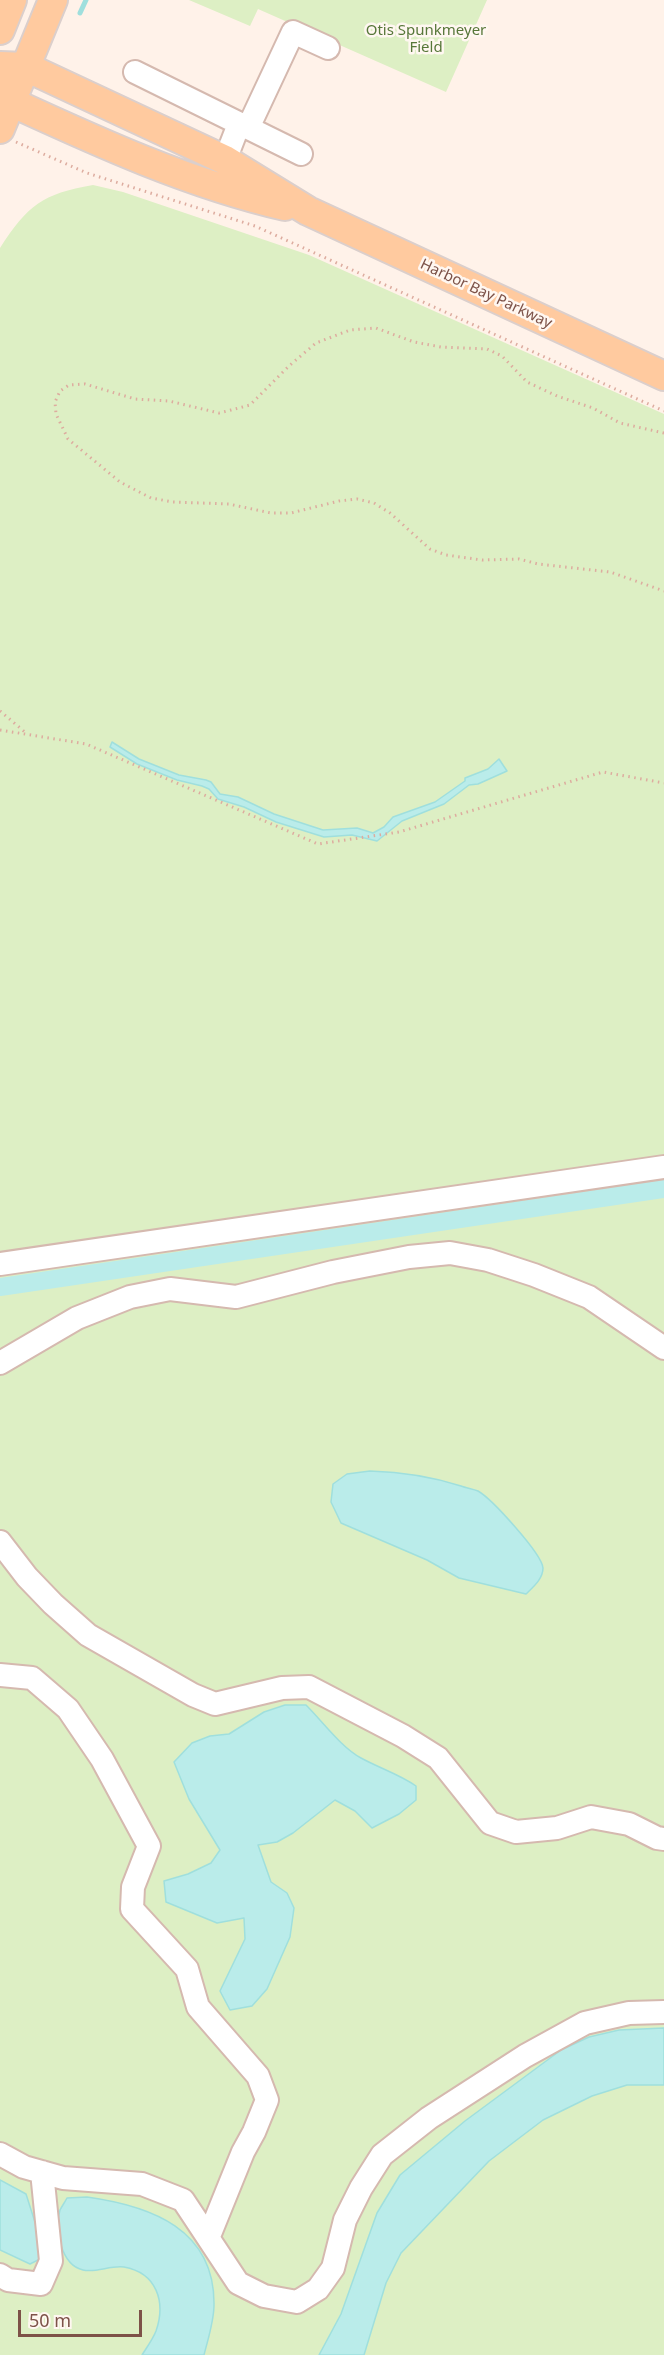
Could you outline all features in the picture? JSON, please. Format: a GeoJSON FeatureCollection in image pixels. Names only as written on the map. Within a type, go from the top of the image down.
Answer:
{"type":"FeatureCollection","features":[{"type":"Feature","properties":{"kind":"main road"},"geometry":{"type":"LineString","coordinates":[[0,30],[12,0]]}},
{"type":"Feature","properties":{"kind":"main road"},"geometry":{"type":"LineString","coordinates":[[0,129],[13,66],[53,0]]}},
{"type":"Feature","properties":{"kind":"main road","name":"Harbor Bay Parkway"},"geometry":{"type":"LineString","coordinates":[[13,66],[225,160],[308,211],[664,376]]}},
{"type":"Feature","properties":{"kind":"main road","name":"Harbor Bay Parkway"},"geometry":{"type":"LineString","coordinates":[[6,98],[119,151],[214,187],[308,211]]}},
{"type":"Feature","properties":{"kind":"lane"},"geometry":{"type":"LineString","coordinates":[[225,160],[293,32],[328,48]]}},
{"type":"Feature","properties":{"kind":"lane"},"geometry":{"type":"LineString","coordinates":[[135,72],[301,154]]}},
{"type":"Feature","properties":{"kind":"lane"},"geometry":{"type":"LineString","coordinates":[[0,1264],[664,1167]]}},
{"type":"Feature","properties":{"kind":"lane"},"geometry":{"type":"LineString","coordinates":[[0,1363],[77,1318],[130,1297],[170,1289],[236,1297],[344,1270],[409,1257],[450,1253],[488,1260],[589,1297],[664,1348]]}},
{"type":"Feature","properties":{"kind":"lane"},"geometry":{"type":"LineString","coordinates":[[0,1542],[27,1577],[52,1604],[88,1635],[193,1695],[215,1704],[282,1688],[309,1687],[404,1736],[438,1758],[490,1823],[516,1832],[556,1828],[591,1817],[629,1824],[657,1838],[664,1839]]}},
{"type":"Feature","properties":{"kind":"lane"},"geometry":{"type":"LineString","coordinates":[[0,1675],[32,1678],[68,1709],[102,1759],[148,1846],[133,1887],[132,1909],[188,1969],[198,2007],[258,2076],[267,2100],[209,2236]]}},
{"type":"Feature","properties":{"kind":"lane"},"geometry":{"type":"LineString","coordinates":[[0,2154],[24,2167],[63,2178],[142,2184],[183,2200],[238,2283],[264,2296],[297,2302],[318,2289],[333,2268],[345,2220],[361,2188],[382,2155],[429,2118],[525,2056],[585,2023],[629,2013],[664,2012]]}},
{"type":"Feature","properties":{"kind":"lane"},"geometry":{"type":"LineString","coordinates":[[0,2275],[8,2280],[41,2284],[51,2261],[42,2172]]}},
{"type":"Feature","properties":{"kind":"path"},"geometry":{"type":"LineString","coordinates":[[28,148],[87,173],[255,226],[664,411]]}},
{"type":"Feature","properties":{"kind":"path"},"geometry":{"type":"LineString","coordinates":[[664,434],[620,423],[593,408],[557,396],[527,382],[502,356],[487,349],[441,347],[414,342],[376,328],[350,330],[316,343],[250,405],[225,412],[219,413],[169,401],[135,399],[85,384],[69,385],[60,391],[55,402],[56,414],[68,439],[120,483],[151,498],[173,502],[230,504],[271,513],[291,513],[357,499],[374,503],[390,513],[430,549],[446,555],[465,559],[519,559],[538,564],[610,572],[664,591]]}},
{"type":"Feature","properties":{"kind":"path"},"geometry":{"type":"LineString","coordinates":[[0,711],[27,734]]}},
{"type":"Feature","properties":{"kind":"path"},"geometry":{"type":"LineString","coordinates":[[0,730],[86,744],[318,844],[399,832],[603,772],[664,783]]}},
{"type":"Feature","properties":{"kind":"green space","name":"Otis Spunkmeyer Field"},"geometry":{"type":"Polygon","coordinates":[[[189,0],[487,0],[446,92],[258,9],[250,26],[189,0]]]}},
{"type":"Feature","properties":{"kind":"green space"},"geometry":{"type":"Polygon","coordinates":[[[93,185],[123,192],[309,255],[664,414],[664,2355],[0,2355],[0,248],[19,221],[38,204],[61,193],[93,185]]]}},
{"type":"Feature","properties":{"kind":"water"},"geometry":{"type":"Polygon","coordinates":[[[112,742],[139,759],[179,775],[211,782],[220,794],[238,797],[274,814],[323,830],[357,828],[373,833],[384,827],[393,817],[435,802],[465,781],[465,778],[488,769],[499,759],[507,771],[478,784],[469,785],[444,804],[402,821],[377,841],[352,835],[324,837],[276,822],[244,807],[218,799],[209,789],[202,786],[177,780],[137,764],[110,747],[112,742]]]}},
{"type":"Feature","properties":{"kind":"water"},"geometry":{"type":"Polygon","coordinates":[[[370,1471],[427,1477],[478,1491],[504,1515],[534,1551],[543,1568],[539,1579],[526,1594],[459,1578],[427,1560],[341,1523],[331,1502],[333,1484],[347,1474],[370,1471]]]}},
{"type":"Feature","properties":{"kind":"water"},"geometry":{"type":"Polygon","coordinates":[[[285,1705],[306,1705],[339,1741],[354,1753],[416,1786],[416,1800],[399,1814],[372,1828],[355,1811],[335,1800],[293,1833],[277,1842],[258,1845],[271,1882],[287,1893],[294,1908],[290,1937],[267,1989],[252,2006],[230,2010],[220,1991],[245,1939],[244,1918],[217,1923],[166,1902],[164,1881],[188,1874],[211,1863],[220,1850],[189,1799],[174,1762],[192,1743],[210,1736],[229,1734],[264,1712],[285,1705]]]}},
{"type":"Feature","properties":{"kind":"water"},"geometry":{"type":"Polygon","coordinates":[[[664,2028],[664,2085],[627,2085],[592,2096],[543,2120],[489,2161],[401,2253],[386,2283],[364,2355],[319,2355],[341,2314],[377,2213],[400,2175],[465,2121],[561,2050],[589,2037],[619,2030],[664,2028]]]}},
{"type":"Feature","properties":{"kind":"water"},"geometry":{"type":"Polygon","coordinates":[[[0,2180],[26,2194],[41,2241],[42,2258],[30,2264],[0,2250],[0,2180]]]}},
{"type":"Feature","properties":{"kind":"water"},"geometry":{"type":"Polygon","coordinates":[[[87,2197],[134,2207],[156,2215],[175,2226],[191,2240],[204,2257],[211,2279],[214,2311],[204,2355],[142,2355],[155,2334],[159,2320],[159,2300],[151,2282],[135,2270],[124,2267],[88,2271],[75,2267],[69,2261],[64,2254],[59,2236],[60,2210],[67,2198],[87,2197]]]}},
{"type":"Feature","properties":{"kind":"waterway"},"geometry":{"type":"LineString","coordinates":[[80,13],[86,0]]}},
{"type":"Feature","properties":{"kind":"waterway"},"geometry":{"type":"LineString","coordinates":[[0,1287],[664,1189]]}}]}
